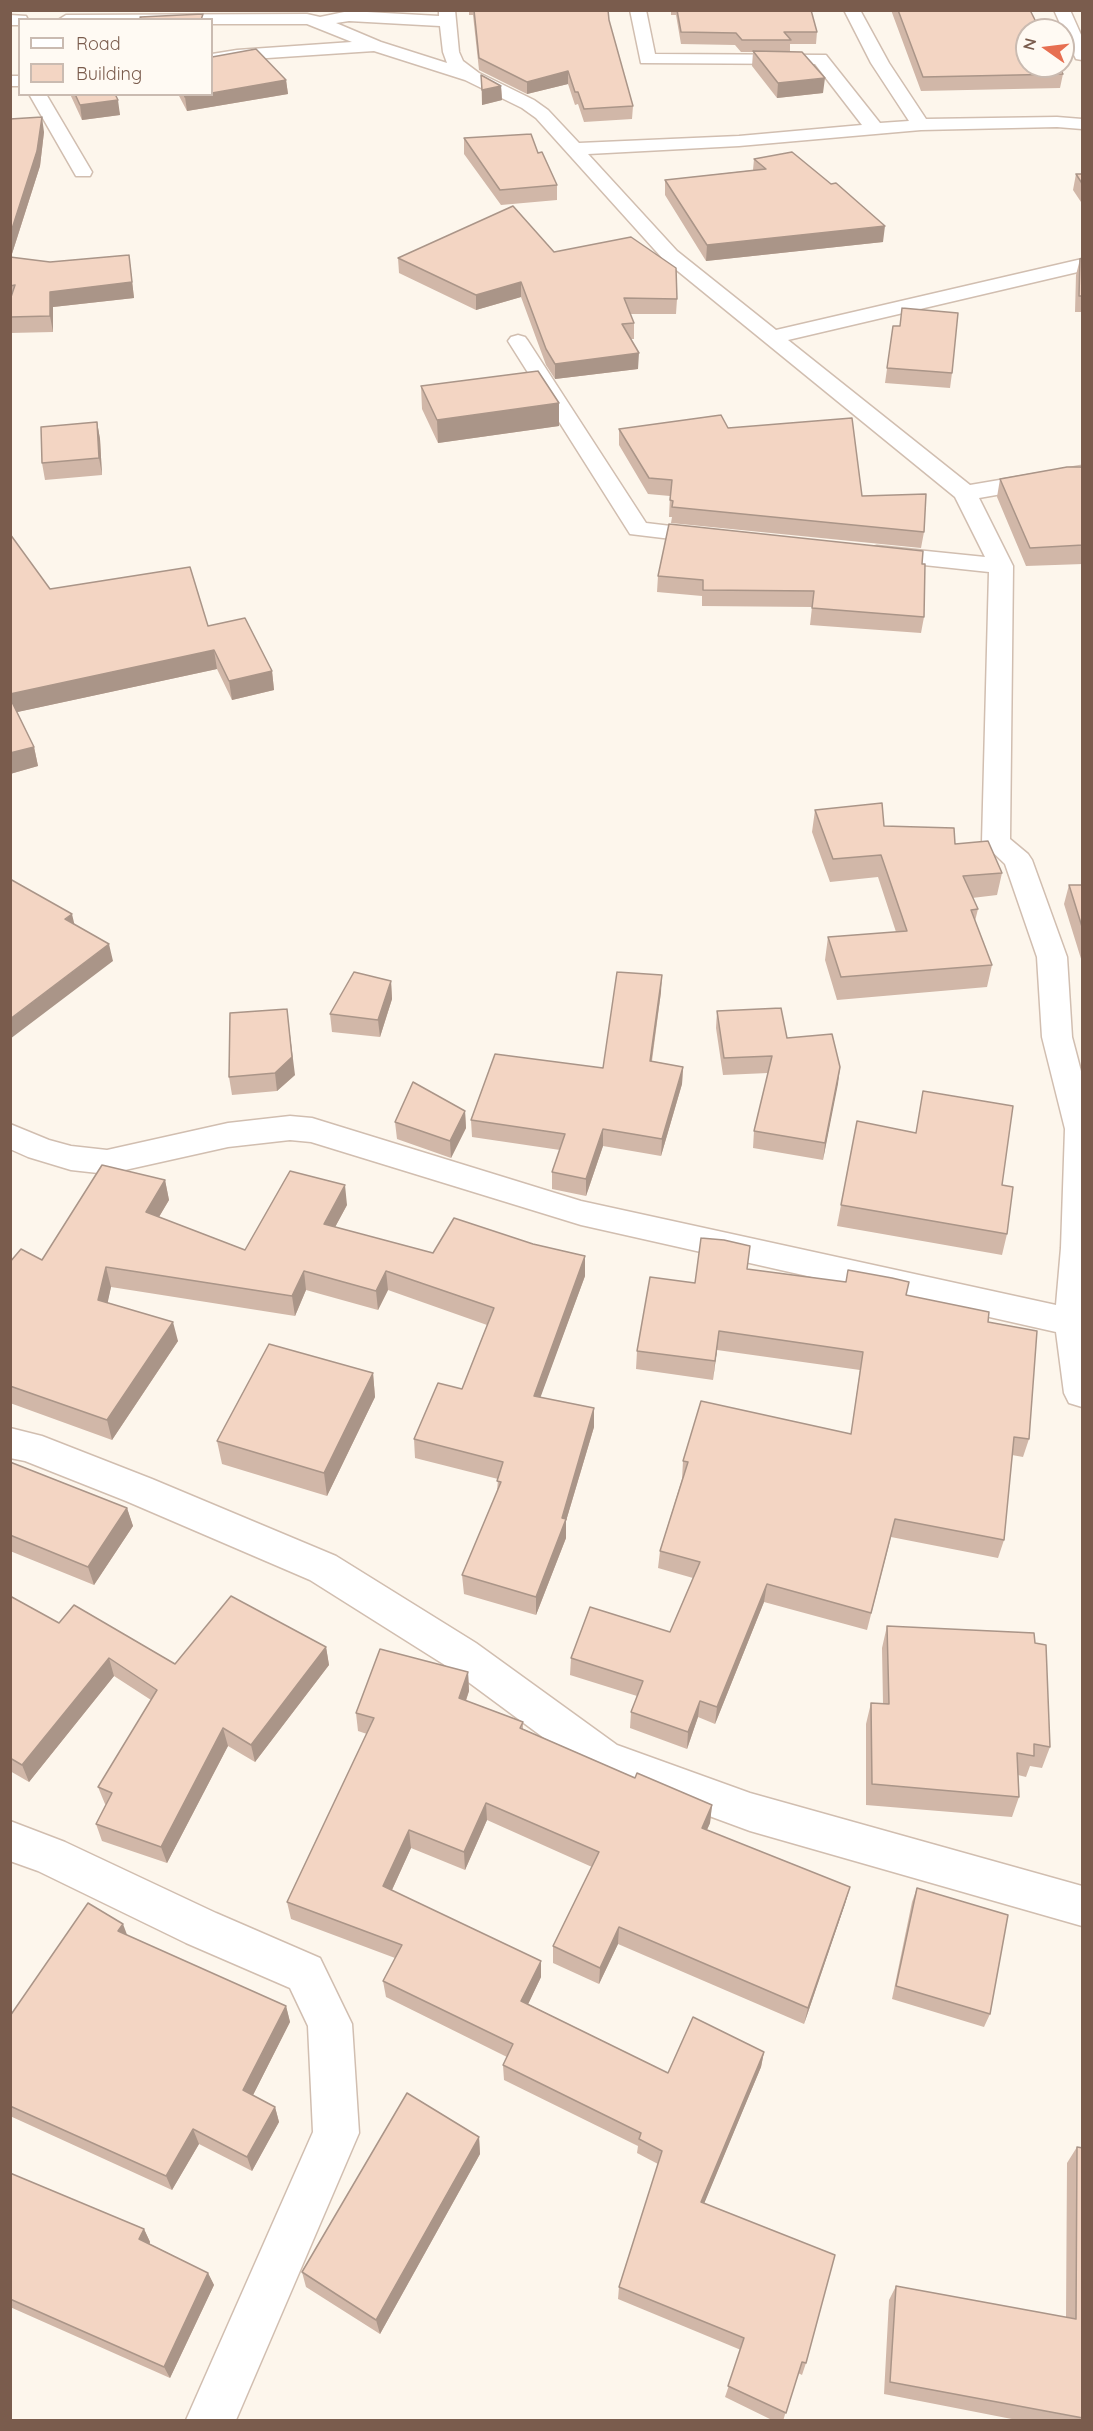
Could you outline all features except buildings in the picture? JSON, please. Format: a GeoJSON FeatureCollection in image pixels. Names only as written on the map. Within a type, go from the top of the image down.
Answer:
{"type":"FeatureCollection","features":[{"type":"Feature","properties":{"kind":"street"},"geometry":{"type":"LineString","coordinates":[[638,10],[647,59],[820,59],[875,129]]}},
{"type":"Feature","properties":{"kind":"street"},"geometry":{"type":"LineString","coordinates":[[852,10],[880,63],[921,125]]}},
{"type":"Feature","properties":{"kind":"street"},"geometry":{"type":"LineString","coordinates":[[1062,10],[1083,55]]}},
{"type":"Feature","properties":{"kind":"street"},"geometry":{"type":"LineString","coordinates":[[319,22],[349,16],[447,16],[451,52],[456,64],[474,77],[535,109],[670,255],[965,493],[1001,566],[996,842],[1018,861],[1052,957],[1056,1037],[1081,1129],[1078,1248],[1072,1322],[1083,1393]]}},
{"type":"Feature","properties":{"kind":"street"},"geometry":{"type":"LineString","coordinates":[[213,19],[296,19],[319,22],[375,46],[474,77]]}},
{"type":"Feature","properties":{"kind":"street"},"geometry":{"type":"LineString","coordinates":[[213,60],[237,55],[375,46]]}},
{"type":"Feature","properties":{"kind":"street"},"geometry":{"type":"LineString","coordinates":[[38,96],[83,172]]}},
{"type":"Feature","properties":{"kind":"street"},"geometry":{"type":"LineString","coordinates":[[1057,122],[1083,110]]}},
{"type":"Feature","properties":{"kind":"street"},"geometry":{"type":"LineString","coordinates":[[573,149],[739,141],[921,125],[1057,122],[1083,124]]}},
{"type":"Feature","properties":{"kind":"street"},"geometry":{"type":"LineString","coordinates":[[771,338],[1083,265]]}},
{"type":"Feature","properties":{"kind":"street"},"geometry":{"type":"LineString","coordinates":[[518,341],[638,529],[732,538]]}},
{"type":"Feature","properties":{"kind":"street"},"geometry":{"type":"LineString","coordinates":[[965,493],[1083,473]]}},
{"type":"Feature","properties":{"kind":"street"},"geometry":{"type":"LineString","coordinates":[[860,551],[1001,566]]}},
{"type":"Feature","properties":{"kind":"street"},"geometry":{"type":"LineString","coordinates":[[10,1135],[39,1149],[71,1158],[107,1162],[228,1135],[290,1128],[312,1130],[581,1213],[1072,1322]]}},
{"type":"Feature","properties":{"kind":"street"},"geometry":{"type":"LineString","coordinates":[[10,1443],[29,1447],[139,1490],[323,1568],[462,1655],[604,1760],[750,1812],[1083,1906]]}},
{"type":"Feature","properties":{"kind":"street"},"geometry":{"type":"LineString","coordinates":[[10,1841],[50,1856],[201,1928],[305,1973],[330,2024],[336,2133],[211,2421]]}}]}
